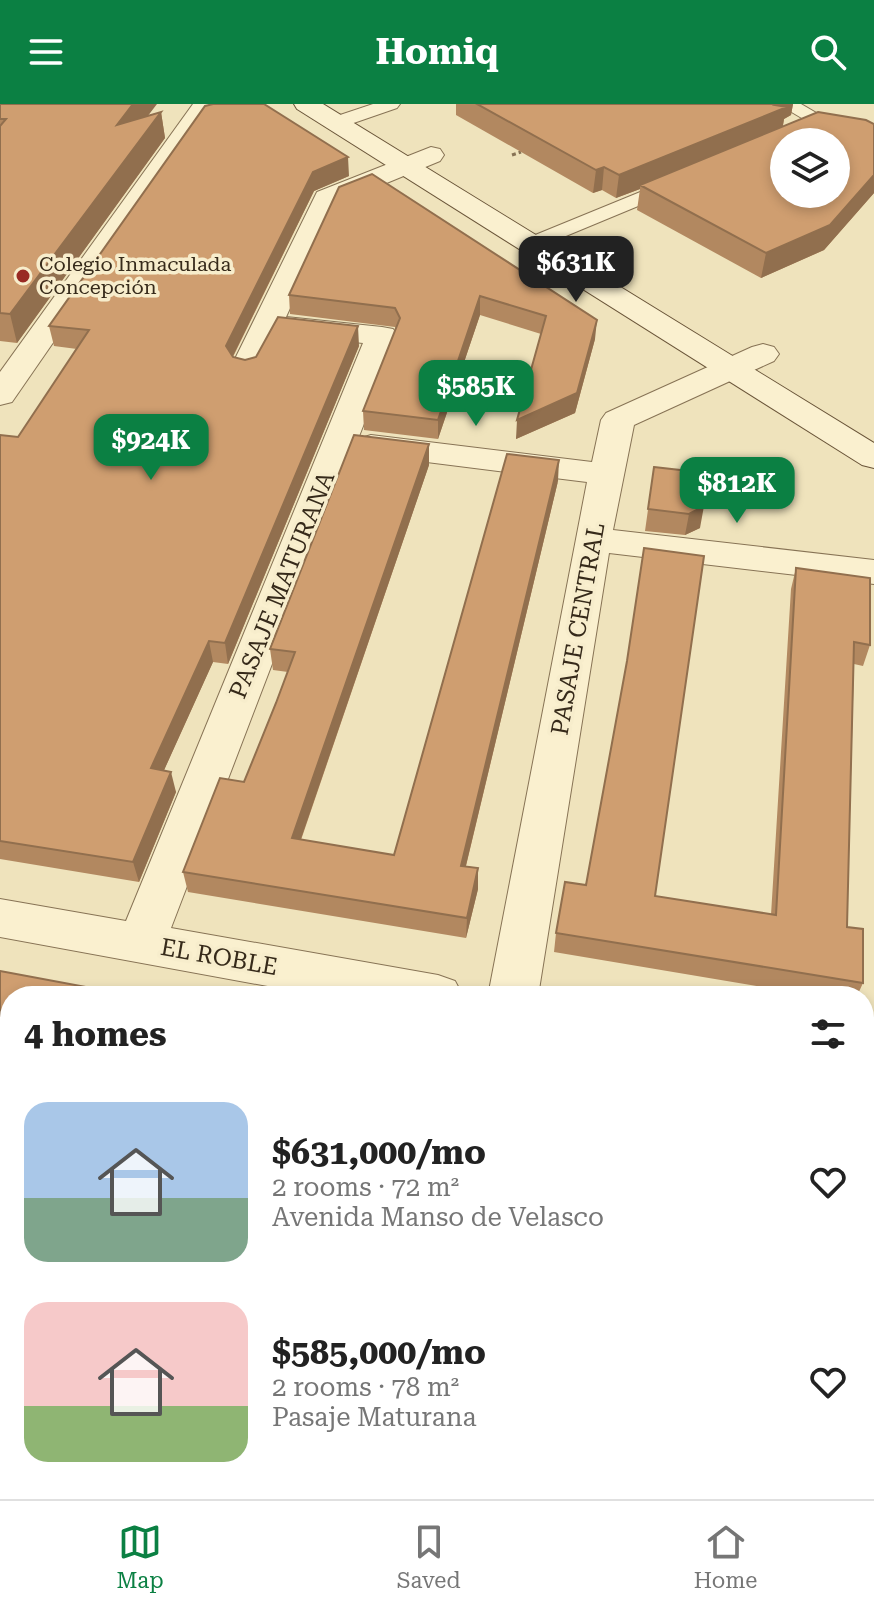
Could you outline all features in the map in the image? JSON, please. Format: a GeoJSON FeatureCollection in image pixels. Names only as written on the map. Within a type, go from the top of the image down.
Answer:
{"type":"FeatureCollection","features":[{"type":"Feature","properties":{"kind":"street"},"geometry":{"type":"LineString","coordinates":[[0,395],[206,104]]}},
{"type":"Feature","properties":{"kind":"street"},"geometry":{"type":"LineString","coordinates":[[306,104],[347,114],[418,160],[530,244],[754,357],[874,458]]}},
{"type":"Feature","properties":{"kind":"street"},"geometry":{"type":"LineString","coordinates":[[247,367],[327,198],[418,160],[558,232],[695,314]]}},
{"type":"Feature","properties":{"kind":"street","name":"PASAJE MATURANA"},"geometry":{"type":"LineString","coordinates":[[141,943],[382,336],[267,324]]}},
{"type":"Feature","properties":{"kind":"street","name":"PASAJE CENTRAL"},"geometry":{"type":"LineString","coordinates":[[515,986],[593,539],[618,420],[754,357]]}},
{"type":"Feature","properties":{"kind":"street"},"geometry":{"type":"LineString","coordinates":[[339,441],[607,474]]}},
{"type":"Feature","properties":{"kind":"street"},"geometry":{"type":"LineString","coordinates":[[593,539],[874,572]]}},
{"type":"Feature","properties":{"kind":"street","name":"EL ROBLE"},"geometry":{"type":"LineString","coordinates":[[0,918],[382,986]]}},
{"type":"Feature","properties":{"kind":"lane"},"geometry":{"type":"LineString","coordinates":[[347,114],[391,104]]}},
{"type":"Feature","properties":{"kind":"lane"},"geometry":{"type":"LineString","coordinates":[[763,148],[807,130],[816,118],[787,104]]}},
{"type":"Feature","properties":{"kind":"lane"},"geometry":{"type":"LineString","coordinates":[[530,244],[690,178]]}},
{"type":"Feature","properties":{"kind":"path"},"geometry":{"type":"LineString","coordinates":[[512,155],[521,152]]}},
{"type":"Feature","properties":{"kind":"building"},"geometry":{"type":"Polygon","coordinates":[[[0,104],[133,104],[117,125],[161,112],[10,314],[0,313],[0,126],[6,119],[0,119],[0,104]]]}},
{"type":"Feature","properties":{"kind":"building"},"geometry":{"type":"Polygon","coordinates":[[[264,104],[348,157],[313,172],[226,346],[233,357],[245,360],[256,357],[278,317],[358,326],[225,643],[209,641],[151,768],[171,772],[133,862],[0,841],[0,435],[18,437],[89,330],[49,326],[205,106],[264,104]]]}},
{"type":"Feature","properties":{"kind":"building"},"geometry":{"type":"Polygon","coordinates":[[[477,104],[777,104],[787,107],[619,175],[604,167],[596,170],[477,104]]]}},
{"type":"Feature","properties":{"kind":"building"},"geometry":{"type":"Polygon","coordinates":[[[818,112],[866,120],[874,124],[874,175],[850,202],[850,128],[779,128],[818,112]]]}},
{"type":"Feature","properties":{"kind":"building"},"geometry":{"type":"Polygon","coordinates":[[[770,132],[770,208],[845,208],[830,225],[766,253],[640,185],[770,132]]]}},
{"type":"Feature","properties":{"kind":"building"},"geometry":{"type":"Polygon","coordinates":[[[372,174],[597,320],[577,393],[517,420],[546,316],[480,296],[438,420],[363,411],[400,318],[395,308],[289,295],[339,187],[372,174]]]}},
{"type":"Feature","properties":{"kind":"building"},"geometry":{"type":"Polygon","coordinates":[[[354,435],[429,444],[292,838],[394,855],[507,454],[559,460],[461,866],[478,868],[467,918],[183,872],[220,778],[244,782],[276,703],[295,652],[270,649],[354,435]]]}},
{"type":"Feature","properties":{"kind":"building"},"geometry":{"type":"Polygon","coordinates":[[[654,467],[706,473],[704,506],[689,514],[648,509],[654,467]]]}},
{"type":"Feature","properties":{"kind":"building"},"geometry":{"type":"Polygon","coordinates":[[[644,548],[704,556],[655,896],[776,915],[796,568],[870,578],[870,645],[854,642],[847,927],[863,929],[863,983],[556,933],[565,882],[586,885],[627,661],[644,548]]]}},
{"type":"Feature","properties":{"kind":"building"},"geometry":{"type":"Polygon","coordinates":[[[0,971],[80,986],[0,986],[0,971]]]}},
{"type":"Feature","properties":{"kind":"place","name":"Colegio Inmaculada Concepción"},"geometry":{"type":"Point","coordinates":[23,276]}}]}
